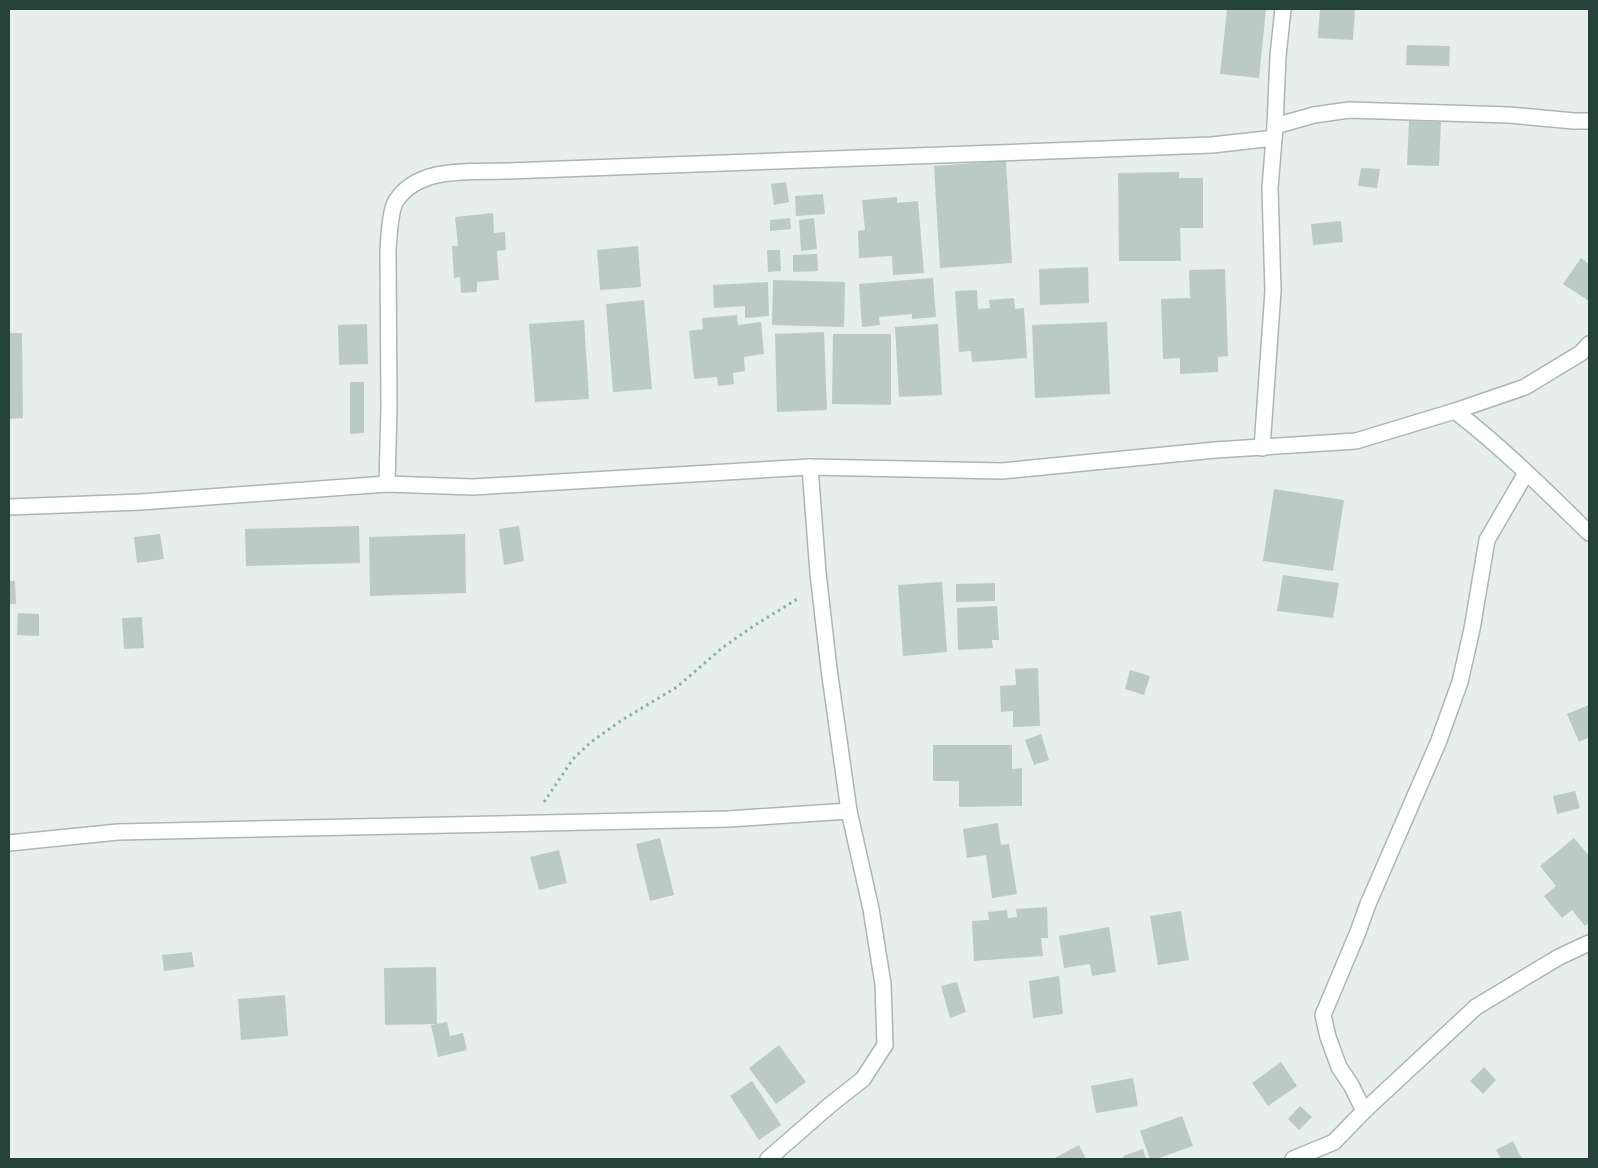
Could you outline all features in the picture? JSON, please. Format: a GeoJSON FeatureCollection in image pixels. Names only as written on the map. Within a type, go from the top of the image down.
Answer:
{"type":"FeatureCollection","features":[{"type":"Feature","properties":{"kind":"street"},"geometry":{"type":"LineString","coordinates":[[1262,448],[1273,291],[1270,188],[1278,56],[1283,9]]}},
{"type":"Feature","properties":{"kind":"street"},"geometry":{"type":"LineString","coordinates":[[387,484],[389,408],[388,250],[391,225],[395,202],[408,188],[429,176],[506,171],[1212,145],[1274,132],[1314,115],[1349,110],[1509,115],[1589,121]]}},
{"type":"Feature","properties":{"kind":"street"},"geometry":{"type":"LineString","coordinates":[[9,507],[141,502],[387,484],[472,487],[810,467],[1002,471],[1215,450],[1356,441],[1455,411],[1525,387],[1581,353],[1589,344]]}},
{"type":"Feature","properties":{"kind":"street"},"geometry":{"type":"LineString","coordinates":[[1455,411],[1478,429],[1589,533]]}},
{"type":"Feature","properties":{"kind":"street"},"geometry":{"type":"LineString","coordinates":[[768,1159],[863,1079],[885,1045],[883,984],[871,909],[849,812],[829,669],[810,467]]}},
{"type":"Feature","properties":{"kind":"street"},"geometry":{"type":"LineString","coordinates":[[1364,1111],[1339,1066],[1328,1037],[1323,1015],[1368,904],[1438,742],[1460,682],[1472,629],[1487,540],[1502,511],[1526,473]]}},
{"type":"Feature","properties":{"kind":"street"},"geometry":{"type":"LineString","coordinates":[[9,843],[118,832],[728,819],[849,812]]}},
{"type":"Feature","properties":{"kind":"street"},"geometry":{"type":"LineString","coordinates":[[1293,1159],[1334,1142],[1364,1111],[1476,1008],[1559,957],[1589,943]]}},
{"type":"Feature","properties":{"kind":"path"},"geometry":{"type":"LineString","coordinates":[[532,822],[573,759],[591,742],[622,720],[677,687],[722,648],[747,630],[820,585]]}},
{"type":"Feature","properties":{"kind":"building"},"geometry":{"type":"Polygon","coordinates":[[[1227,9],[1266,9],[1259,78],[1220,74],[1227,9]]]}},
{"type":"Feature","properties":{"kind":"building"},"geometry":{"type":"Polygon","coordinates":[[[1320,9],[1355,9],[1353,40],[1318,38],[1320,9]]]}},
{"type":"Feature","properties":{"kind":"building"},"geometry":{"type":"Polygon","coordinates":[[[1407,45],[1450,46],[1449,66],[1406,65],[1407,45]]]}},
{"type":"Feature","properties":{"kind":"building"},"geometry":{"type":"Polygon","coordinates":[[[1409,121],[1441,122],[1439,166],[1407,165],[1409,121]]]}},
{"type":"Feature","properties":{"kind":"building"},"geometry":{"type":"Polygon","coordinates":[[[1006,161],[1012,263],[940,268],[934,166],[1006,161]]]}},
{"type":"Feature","properties":{"kind":"building"},"geometry":{"type":"Polygon","coordinates":[[[1361,168],[1380,169],[1377,188],[1358,186],[1361,168]]]}},
{"type":"Feature","properties":{"kind":"building"},"geometry":{"type":"Polygon","coordinates":[[[1179,172],[1179,178],[1203,178],[1203,228],[1180,228],[1181,261],[1119,261],[1118,173],[1179,172]]]}},
{"type":"Feature","properties":{"kind":"building"},"geometry":{"type":"Polygon","coordinates":[[[786,182],[789,202],[774,205],[771,184],[786,182]]]}},
{"type":"Feature","properties":{"kind":"building"},"geometry":{"type":"Polygon","coordinates":[[[823,194],[825,214],[796,216],[795,196],[823,194]]]}},
{"type":"Feature","properties":{"kind":"building"},"geometry":{"type":"Polygon","coordinates":[[[897,197],[897,203],[918,201],[924,273],[893,275],[892,256],[859,258],[858,231],[865,230],[862,200],[897,197]]]}},
{"type":"Feature","properties":{"kind":"building"},"geometry":{"type":"Polygon","coordinates":[[[493,213],[494,233],[505,232],[506,250],[497,251],[499,280],[477,282],[477,292],[461,293],[460,277],[454,278],[452,246],[458,246],[455,217],[493,213]]]}},
{"type":"Feature","properties":{"kind":"building"},"geometry":{"type":"Polygon","coordinates":[[[790,218],[791,229],[770,231],[770,220],[790,218]]]}},
{"type":"Feature","properties":{"kind":"building"},"geometry":{"type":"Polygon","coordinates":[[[814,218],[817,249],[801,251],[799,220],[814,218]]]}},
{"type":"Feature","properties":{"kind":"building"},"geometry":{"type":"Polygon","coordinates":[[[1341,221],[1343,242],[1313,245],[1311,224],[1341,221]]]}},
{"type":"Feature","properties":{"kind":"building"},"geometry":{"type":"Polygon","coordinates":[[[638,246],[641,287],[600,290],[597,250],[638,246]]]}},
{"type":"Feature","properties":{"kind":"building"},"geometry":{"type":"Polygon","coordinates":[[[767,250],[780,250],[781,271],[768,272],[767,250]]]}},
{"type":"Feature","properties":{"kind":"building"},"geometry":{"type":"Polygon","coordinates":[[[817,254],[818,271],[793,272],[793,255],[817,254]]]}},
{"type":"Feature","properties":{"kind":"building"},"geometry":{"type":"Polygon","coordinates":[[[1581,258],[1589,264],[1589,301],[1563,284],[1581,258]]]}},
{"type":"Feature","properties":{"kind":"building"},"geometry":{"type":"Polygon","coordinates":[[[1088,267],[1089,303],[1040,305],[1039,269],[1088,267]]]}},
{"type":"Feature","properties":{"kind":"building"},"geometry":{"type":"Polygon","coordinates":[[[1225,269],[1228,356],[1218,357],[1218,372],[1180,374],[1180,358],[1163,359],[1161,299],[1190,298],[1189,270],[1225,269]]]}},
{"type":"Feature","properties":{"kind":"building"},"geometry":{"type":"Polygon","coordinates":[[[933,278],[936,317],[912,319],[912,314],[879,317],[880,325],[862,327],[859,284],[933,278]]]}},
{"type":"Feature","properties":{"kind":"building"},"geometry":{"type":"Polygon","coordinates":[[[773,280],[845,282],[844,327],[772,325],[773,280]]]}},
{"type":"Feature","properties":{"kind":"building"},"geometry":{"type":"Polygon","coordinates":[[[768,282],[769,316],[745,318],[745,306],[714,308],[713,285],[768,282]]]}},
{"type":"Feature","properties":{"kind":"building"},"geometry":{"type":"Polygon","coordinates":[[[977,290],[978,309],[990,308],[989,300],[1014,298],[1015,309],[1024,308],[1027,358],[972,362],[971,351],[959,352],[955,291],[977,290]]]}},
{"type":"Feature","properties":{"kind":"building"},"geometry":{"type":"Polygon","coordinates":[[[644,300],[652,389],[613,392],[606,304],[644,300]]]}},
{"type":"Feature","properties":{"kind":"building"},"geometry":{"type":"Polygon","coordinates":[[[737,315],[738,325],[761,322],[764,354],[744,357],[745,371],[733,373],[734,384],[718,386],[717,377],[694,379],[689,331],[703,329],[702,318],[737,315]]]}},
{"type":"Feature","properties":{"kind":"building"},"geometry":{"type":"Polygon","coordinates":[[[584,320],[589,399],[535,402],[529,324],[584,320]]]}},
{"type":"Feature","properties":{"kind":"building"},"geometry":{"type":"Polygon","coordinates":[[[1107,322],[1110,394],[1035,398],[1032,325],[1107,322]]]}},
{"type":"Feature","properties":{"kind":"building"},"geometry":{"type":"Polygon","coordinates":[[[367,324],[368,364],[339,365],[338,325],[367,324]]]}},
{"type":"Feature","properties":{"kind":"building"},"geometry":{"type":"Polygon","coordinates":[[[938,324],[942,395],[899,397],[895,327],[938,324]]]}},
{"type":"Feature","properties":{"kind":"building"},"geometry":{"type":"Polygon","coordinates":[[[824,332],[827,410],[777,412],[775,334],[824,332]]]}},
{"type":"Feature","properties":{"kind":"building"},"geometry":{"type":"Polygon","coordinates":[[[9,333],[22,333],[23,418],[9,419],[9,333]]]}},
{"type":"Feature","properties":{"kind":"building"},"geometry":{"type":"Polygon","coordinates":[[[833,334],[891,334],[891,405],[832,404],[833,334]]]}},
{"type":"Feature","properties":{"kind":"building"},"geometry":{"type":"Polygon","coordinates":[[[350,382],[364,382],[364,433],[350,434],[350,382]]]}},
{"type":"Feature","properties":{"kind":"building"},"geometry":{"type":"Polygon","coordinates":[[[1274,489],[1344,500],[1333,571],[1263,561],[1274,489]]]}},
{"type":"Feature","properties":{"kind":"building"},"geometry":{"type":"Polygon","coordinates":[[[359,526],[360,563],[246,566],[245,529],[359,526]]]}},
{"type":"Feature","properties":{"kind":"building"},"geometry":{"type":"Polygon","coordinates":[[[519,526],[524,561],[504,565],[499,529],[519,526]]]}},
{"type":"Feature","properties":{"kind":"building"},"geometry":{"type":"Polygon","coordinates":[[[160,534],[164,559],[137,563],[134,537],[160,534]]]}},
{"type":"Feature","properties":{"kind":"building"},"geometry":{"type":"Polygon","coordinates":[[[465,534],[466,593],[370,596],[369,537],[465,534]]]}},
{"type":"Feature","properties":{"kind":"building"},"geometry":{"type":"Polygon","coordinates":[[[1283,575],[1339,583],[1333,618],[1277,611],[1283,575]]]}},
{"type":"Feature","properties":{"kind":"building"},"geometry":{"type":"Polygon","coordinates":[[[9,581],[15,581],[16,604],[9,604],[9,581]]]}},
{"type":"Feature","properties":{"kind":"building"},"geometry":{"type":"Polygon","coordinates":[[[942,582],[947,652],[903,656],[898,585],[942,582]]]}},
{"type":"Feature","properties":{"kind":"building"},"geometry":{"type":"Polygon","coordinates":[[[995,583],[995,601],[956,602],[956,584],[995,583]]]}},
{"type":"Feature","properties":{"kind":"building"},"geometry":{"type":"Polygon","coordinates":[[[997,606],[999,640],[992,640],[993,648],[958,650],[957,608],[997,606]]]}},
{"type":"Feature","properties":{"kind":"building"},"geometry":{"type":"Polygon","coordinates":[[[18,613],[39,614],[39,636],[17,635],[18,613]]]}},
{"type":"Feature","properties":{"kind":"building"},"geometry":{"type":"Polygon","coordinates":[[[142,617],[144,648],[124,649],[122,618],[142,617]]]}},
{"type":"Feature","properties":{"kind":"building"},"geometry":{"type":"Polygon","coordinates":[[[1038,668],[1040,726],[1013,727],[1013,711],[1001,712],[1000,686],[1016,685],[1015,669],[1038,668]]]}},
{"type":"Feature","properties":{"kind":"building"},"geometry":{"type":"Polygon","coordinates":[[[1130,670],[1150,676],[1144,695],[1125,689],[1130,670]]]}},
{"type":"Feature","properties":{"kind":"building"},"geometry":{"type":"Polygon","coordinates":[[[1589,705],[1589,737],[1579,742],[1567,714],[1589,705]]]}},
{"type":"Feature","properties":{"kind":"building"},"geometry":{"type":"Polygon","coordinates":[[[1041,734],[1049,760],[1034,765],[1025,740],[1041,734]]]}},
{"type":"Feature","properties":{"kind":"building"},"geometry":{"type":"Polygon","coordinates":[[[933,745],[1012,745],[1012,769],[1022,768],[1022,806],[959,807],[959,781],[933,781],[933,745]]]}},
{"type":"Feature","properties":{"kind":"building"},"geometry":{"type":"Polygon","coordinates":[[[1575,791],[1580,808],[1557,814],[1553,796],[1575,791]]]}},
{"type":"Feature","properties":{"kind":"building"},"geometry":{"type":"Polygon","coordinates":[[[998,823],[1001,845],[1009,844],[1017,894],[992,898],[986,855],[967,858],[963,829],[998,823]]]}},
{"type":"Feature","properties":{"kind":"building"},"geometry":{"type":"Polygon","coordinates":[[[660,838],[674,895],[650,901],[636,844],[660,838]]]}},
{"type":"Feature","properties":{"kind":"building"},"geometry":{"type":"Polygon","coordinates":[[[1574,838],[1589,856],[1589,923],[1585,926],[1572,910],[1562,918],[1544,896],[1556,886],[1540,866],[1574,838]]]}},
{"type":"Feature","properties":{"kind":"building"},"geometry":{"type":"Polygon","coordinates":[[[559,850],[567,883],[539,890],[530,857],[559,850]]]}},
{"type":"Feature","properties":{"kind":"building"},"geometry":{"type":"Polygon","coordinates":[[[1047,907],[1048,938],[1041,938],[1043,956],[974,961],[972,921],[989,920],[988,912],[1007,910],[1008,918],[1017,917],[1016,909],[1047,907]]]}},
{"type":"Feature","properties":{"kind":"building"},"geometry":{"type":"Polygon","coordinates":[[[1181,911],[1189,960],[1158,965],[1150,916],[1181,911]]]}},
{"type":"Feature","properties":{"kind":"building"},"geometry":{"type":"Polygon","coordinates":[[[1109,927],[1116,972],[1092,976],[1090,964],[1064,968],[1059,936],[1109,927]]]}},
{"type":"Feature","properties":{"kind":"building"},"geometry":{"type":"Polygon","coordinates":[[[192,952],[194,967],[164,971],[162,955],[192,952]]]}},
{"type":"Feature","properties":{"kind":"building"},"geometry":{"type":"Polygon","coordinates":[[[436,967],[437,1024],[385,1025],[384,968],[436,967]]]}},
{"type":"Feature","properties":{"kind":"building"},"geometry":{"type":"Polygon","coordinates":[[[1059,976],[1063,1014],[1033,1018],[1029,981],[1059,976]]]}},
{"type":"Feature","properties":{"kind":"building"},"geometry":{"type":"Polygon","coordinates":[[[957,982],[966,1012],[950,1018],[941,986],[957,982]]]}},
{"type":"Feature","properties":{"kind":"building"},"geometry":{"type":"Polygon","coordinates":[[[285,995],[288,1036],[241,1040],[238,999],[285,995]]]}},
{"type":"Feature","properties":{"kind":"building"},"geometry":{"type":"Polygon","coordinates":[[[447,1022],[450,1036],[463,1033],[467,1050],[438,1057],[431,1025],[447,1022]]]}},
{"type":"Feature","properties":{"kind":"building"},"geometry":{"type":"Polygon","coordinates":[[[779,1045],[806,1082],[776,1104],[749,1068],[779,1045]]]}},
{"type":"Feature","properties":{"kind":"building"},"geometry":{"type":"Polygon","coordinates":[[[1281,1062],[1297,1086],[1268,1106],[1252,1083],[1281,1062]]]}},
{"type":"Feature","properties":{"kind":"building"},"geometry":{"type":"Polygon","coordinates":[[[1484,1067],[1496,1080],[1483,1094],[1470,1081],[1484,1067]]]}},
{"type":"Feature","properties":{"kind":"building"},"geometry":{"type":"Polygon","coordinates":[[[1133,1078],[1138,1106],[1096,1113],[1091,1086],[1133,1078]]]}},
{"type":"Feature","properties":{"kind":"building"},"geometry":{"type":"Polygon","coordinates":[[[752,1081],[781,1125],[759,1140],[730,1096],[752,1081]]]}},
{"type":"Feature","properties":{"kind":"building"},"geometry":{"type":"Polygon","coordinates":[[[1300,1106],[1312,1117],[1299,1130],[1288,1119],[1300,1106]]]}},
{"type":"Feature","properties":{"kind":"building"},"geometry":{"type":"Polygon","coordinates":[[[1182,1116],[1193,1146],[1156,1159],[1150,1159],[1140,1131],[1182,1116]]]}},
{"type":"Feature","properties":{"kind":"building"},"geometry":{"type":"Polygon","coordinates":[[[1513,1141],[1522,1159],[1501,1159],[1496,1150],[1513,1141]]]}},
{"type":"Feature","properties":{"kind":"building"},"geometry":{"type":"Polygon","coordinates":[[[1079,1145],[1086,1159],[1053,1159],[1079,1145]]]}},
{"type":"Feature","properties":{"kind":"building"},"geometry":{"type":"Polygon","coordinates":[[[1143,1149],[1146,1159],[1124,1159],[1123,1156],[1143,1149]]]}}]}
